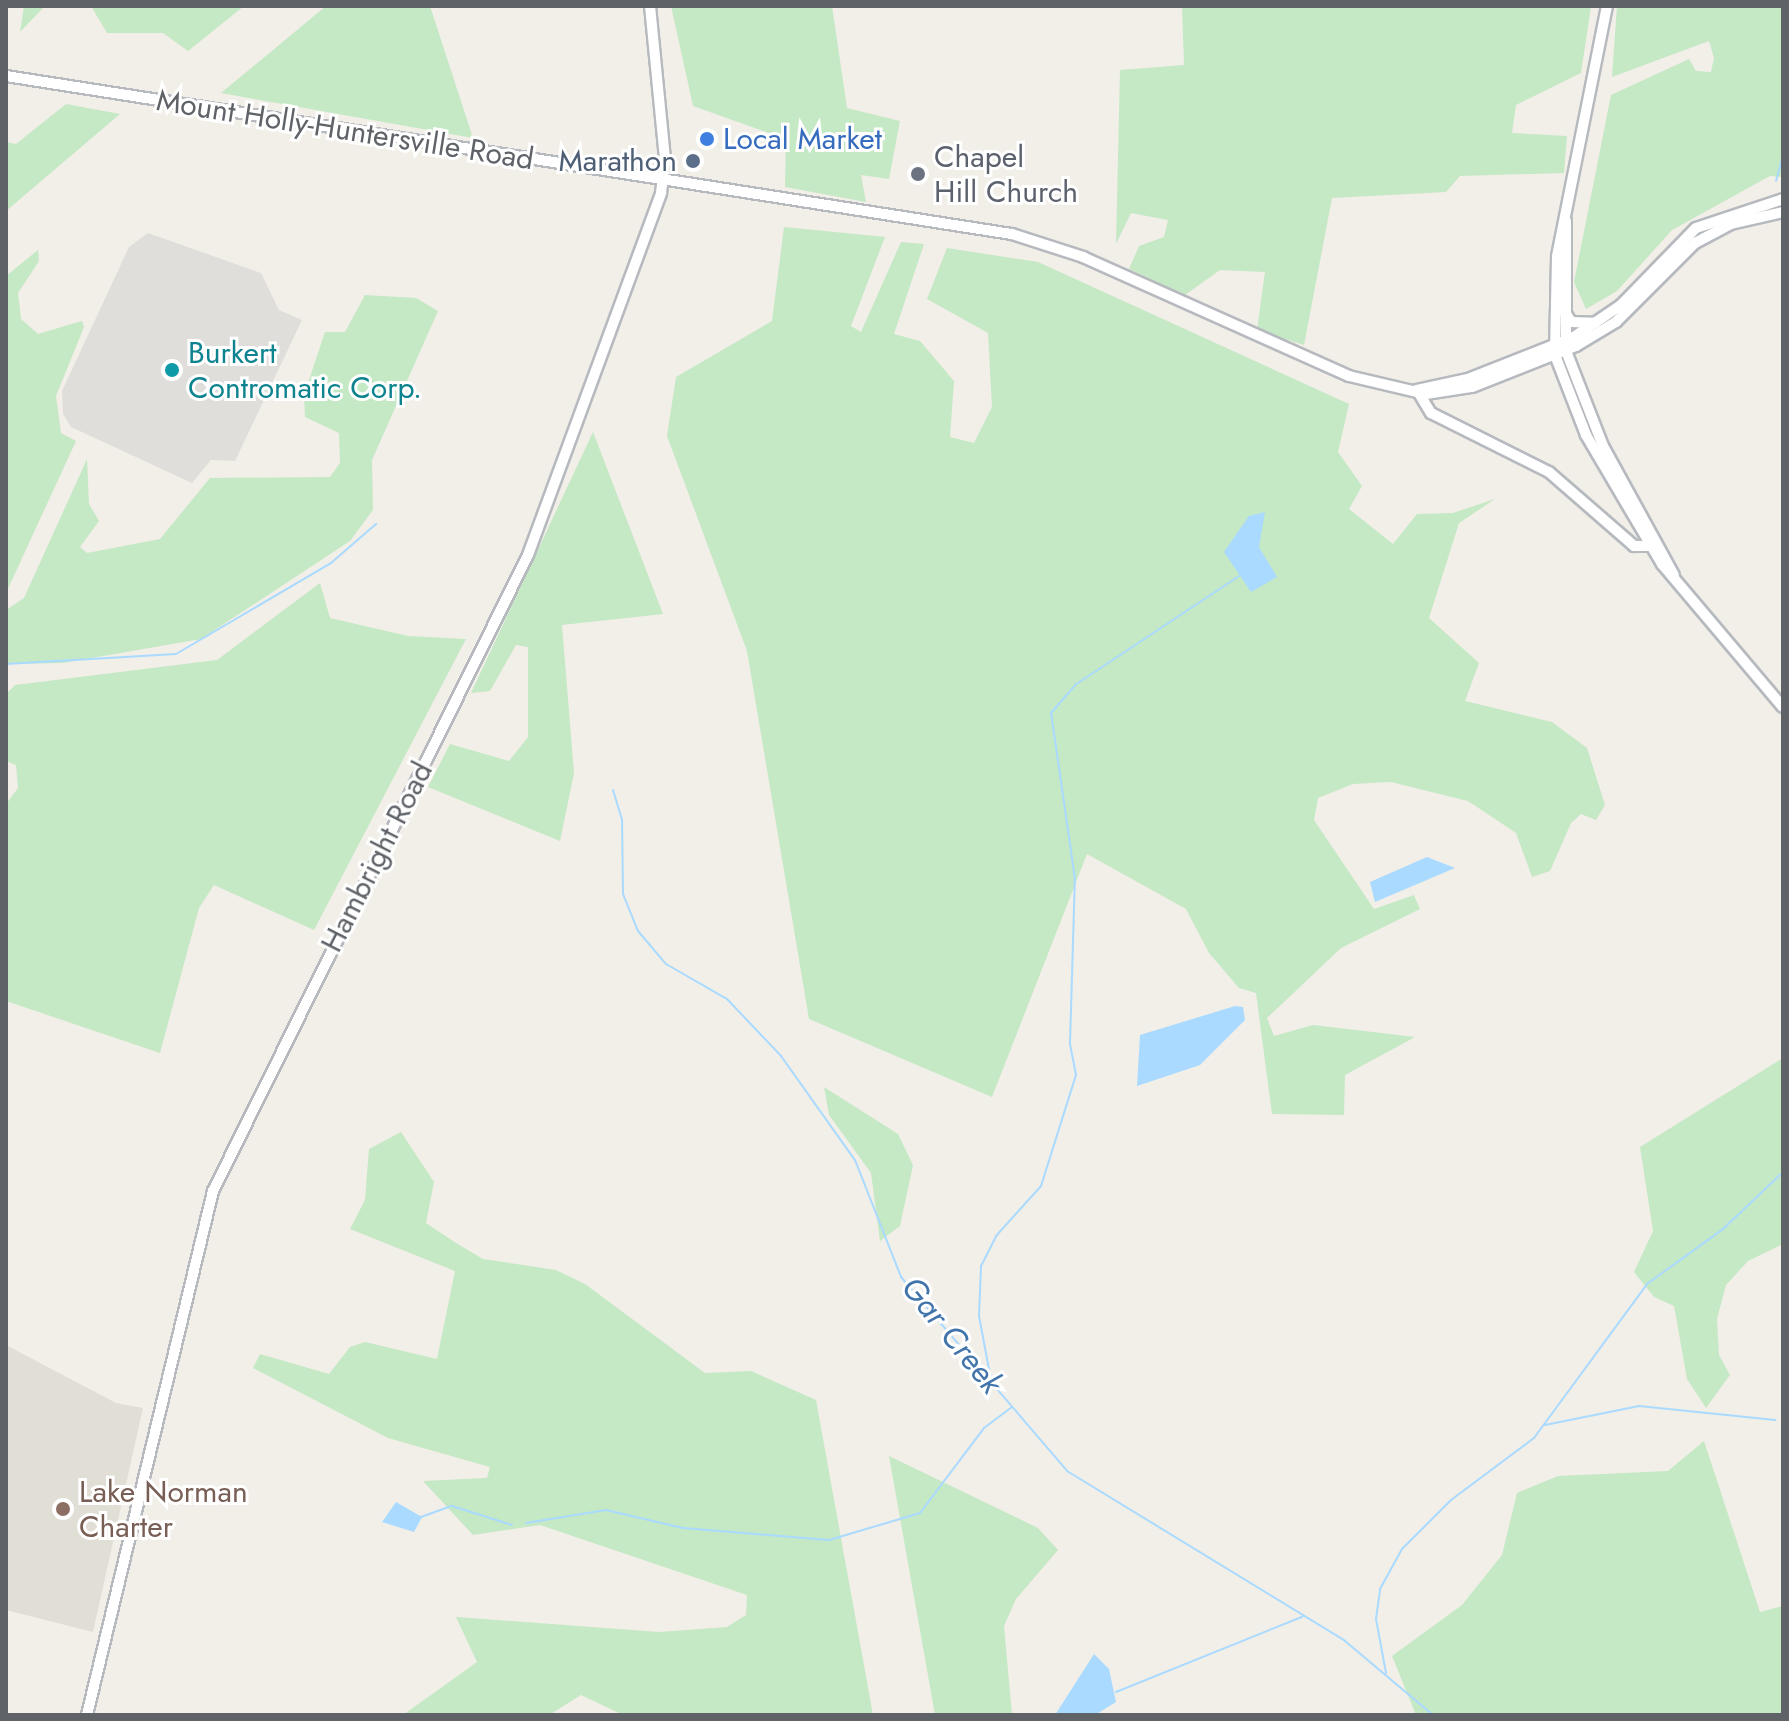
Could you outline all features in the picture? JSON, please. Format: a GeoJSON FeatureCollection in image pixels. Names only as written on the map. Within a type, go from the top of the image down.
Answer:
{"type":"FeatureCollection","features":[{"type":"Feature","properties":{"kind":"main road","name":"Hambright Road"},"geometry":{"type":"LineString","coordinates":[[87,1715],[213,1191],[528,555],[664,181],[650,6]]}},
{"type":"Feature","properties":{"kind":"main road"},"geometry":{"type":"LineString","coordinates":[[1607,6],[1553,285],[1559,348],[1586,435],[1652,546],[1706,624],[1783,707]]}},
{"type":"Feature","properties":{"kind":"main road","name":"Mount Holly-Huntersville Road"},"geometry":{"type":"LineString","coordinates":[[6,76],[1034,240],[1349,376],[1417,390],[1468,379],[1559,348]]}},
{"type":"Feature","properties":{"kind":"main road"},"geometry":{"type":"LineString","coordinates":[[1559,348],[1597,323],[1696,228],[1783,199]]}},
{"type":"Feature","properties":{"kind":"main road"},"geometry":{"type":"LineString","coordinates":[[1559,348],[1616,322],[1695,243],[1730,224],[1783,212]]}},
{"type":"Feature","properties":{"kind":"main road"},"geometry":{"type":"LineString","coordinates":[[1566,221],[1559,348],[1603,446],[1674,576]]}},
{"type":"Feature","properties":{"kind":"main road"},"geometry":{"type":"LineString","coordinates":[[1561,296],[1571,322],[1597,323]]}},
{"type":"Feature","properties":{"kind":"main road"},"geometry":{"type":"LineString","coordinates":[[1417,390],[1431,413],[1549,472],[1634,546],[1652,546]]}},
{"type":"Feature","properties":{"kind":"shaded area"},"geometry":{"type":"Polygon","coordinates":[[[148,233],[261,273],[279,310],[302,320],[235,461],[211,460],[192,483],[71,427],[63,414],[62,391],[129,247],[148,233]]]}},
{"type":"Feature","properties":{"kind":"shaded area","name":"Lake Norman Charter"},"geometry":{"type":"Polygon","coordinates":[[[6,1345],[116,1403],[143,1408],[93,1632],[6,1610],[6,1345]]]}},
{"type":"Feature","properties":{"kind":"green space"},"geometry":{"type":"Polygon","coordinates":[[[24,6],[45,6],[20,32],[24,6]]]}},
{"type":"Feature","properties":{"kind":"green space"},"geometry":{"type":"Polygon","coordinates":[[[91,6],[244,6],[188,51],[163,33],[107,33],[91,6]]]}},
{"type":"Feature","properties":{"kind":"green space"},"geometry":{"type":"Polygon","coordinates":[[[326,6],[430,6],[473,138],[221,93],[326,6]]]}},
{"type":"Feature","properties":{"kind":"green space"},"geometry":{"type":"Polygon","coordinates":[[[671,6],[832,6],[847,108],[900,121],[889,179],[861,175],[866,202],[785,187],[786,139],[693,106],[671,6]]]}},
{"type":"Feature","properties":{"kind":"green space"},"geometry":{"type":"Polygon","coordinates":[[[1182,6],[1591,6],[1581,73],[1516,105],[1512,133],[1567,136],[1564,173],[1460,176],[1446,192],[1332,198],[1304,345],[1257,330],[1265,272],[1220,270],[1185,295],[1129,269],[1139,246],[1164,237],[1168,220],[1131,213],[1116,244],[1120,70],[1184,65],[1182,6]]]}},
{"type":"Feature","properties":{"kind":"green space"},"geometry":{"type":"Polygon","coordinates":[[[1617,6],[1783,6],[1783,177],[1770,176],[1672,230],[1617,291],[1586,309],[1574,282],[1611,95],[1689,59],[1696,71],[1711,72],[1714,58],[1709,41],[1612,77],[1617,6]]]}},
{"type":"Feature","properties":{"kind":"green space"},"geometry":{"type":"Polygon","coordinates":[[[66,104],[120,114],[6,211],[6,142],[16,144],[66,104]]]}},
{"type":"Feature","properties":{"kind":"green space"},"geometry":{"type":"Polygon","coordinates":[[[784,227],[885,237],[851,326],[861,332],[901,242],[924,244],[894,334],[920,341],[954,381],[950,437],[974,443],[992,407],[988,333],[927,299],[947,248],[1038,262],[1349,404],[1338,452],[1362,486],[1349,509],[1393,544],[1417,514],[1453,513],[1495,499],[1459,523],[1429,618],[1479,663],[1465,701],[1552,722],[1587,748],[1605,805],[1596,820],[1581,814],[1571,823],[1550,871],[1532,877],[1516,833],[1468,801],[1391,782],[1353,784],[1318,798],[1314,820],[1374,909],[1414,895],[1420,909],[1341,948],[1267,1018],[1274,1036],[1313,1025],[1415,1037],[1345,1075],[1344,1115],[1272,1114],[1256,993],[1239,988],[1209,953],[1186,909],[1087,854],[992,1097],[809,1019],[747,651],[667,436],[676,377],[772,321],[784,227]]]}},
{"type":"Feature","properties":{"kind":"green space"},"geometry":{"type":"Polygon","coordinates":[[[38,250],[39,261],[18,293],[21,319],[38,334],[82,321],[84,327],[56,396],[61,433],[76,441],[6,593],[6,276],[38,250]]]}},
{"type":"Feature","properties":{"kind":"green space"},"geometry":{"type":"Polygon","coordinates":[[[365,295],[416,298],[438,311],[372,460],[373,510],[350,541],[201,639],[63,663],[6,664],[6,610],[24,598],[87,459],[89,504],[99,521],[80,547],[87,553],[160,539],[210,478],[330,477],[340,463],[339,433],[305,417],[304,395],[325,332],[345,332],[365,295]]]}},
{"type":"Feature","properties":{"kind":"green space"},"geometry":{"type":"Polygon","coordinates":[[[593,432],[663,614],[562,625],[574,773],[560,841],[428,787],[450,744],[509,761],[528,737],[528,647],[516,645],[490,691],[471,693],[593,432]]]}},
{"type":"Feature","properties":{"kind":"green space"},"geometry":{"type":"Polygon","coordinates":[[[320,583],[330,618],[408,636],[466,639],[314,930],[214,885],[199,908],[160,1053],[6,1001],[6,804],[18,788],[16,765],[6,761],[6,694],[15,685],[217,660],[320,583]]]}},
{"type":"Feature","properties":{"kind":"green space"},"geometry":{"type":"Polygon","coordinates":[[[1783,1058],[1783,1244],[1748,1261],[1726,1285],[1717,1319],[1719,1355],[1730,1375],[1706,1408],[1687,1379],[1674,1306],[1654,1297],[1634,1272],[1653,1231],[1640,1147],[1783,1058]]]}},
{"type":"Feature","properties":{"kind":"green space"},"geometry":{"type":"Polygon","coordinates":[[[824,1087],[898,1134],[913,1165],[900,1226],[880,1241],[871,1173],[829,1115],[824,1087]]]}},
{"type":"Feature","properties":{"kind":"green space"},"geometry":{"type":"Polygon","coordinates":[[[401,1132],[434,1182],[426,1223],[456,1243],[483,1259],[556,1270],[585,1284],[705,1373],[751,1371],[816,1400],[873,1715],[623,1715],[581,1695],[549,1715],[403,1715],[477,1662],[456,1617],[659,1632],[727,1627],[746,1615],[747,1595],[540,1525],[473,1535],[423,1481],[487,1478],[490,1467],[388,1438],[253,1368],[260,1354],[329,1374],[350,1347],[365,1342],[437,1359],[455,1271],[350,1229],[365,1200],[369,1149],[401,1132]]]}},
{"type":"Feature","properties":{"kind":"green space"},"geometry":{"type":"Polygon","coordinates":[[[1704,1441],[1760,1612],[1783,1606],[1783,1715],[1416,1715],[1392,1656],[1462,1605],[1502,1555],[1517,1493],[1558,1476],[1668,1471],[1704,1441]]]}},
{"type":"Feature","properties":{"kind":"green space"},"geometry":{"type":"Polygon","coordinates":[[[889,1456],[1038,1528],[1058,1550],[1016,1599],[1004,1626],[1012,1715],[935,1715],[889,1456]]]}},
{"type":"Feature","properties":{"kind":"water"},"geometry":{"type":"Polygon","coordinates":[[[1265,512],[1259,547],[1277,577],[1251,592],[1224,552],[1249,516],[1265,512]]]}},
{"type":"Feature","properties":{"kind":"water"},"geometry":{"type":"Polygon","coordinates":[[[1427,857],[1455,868],[1375,902],[1370,882],[1427,857]]]}},
{"type":"Feature","properties":{"kind":"water"},"geometry":{"type":"Polygon","coordinates":[[[1235,1006],[1243,1007],[1245,1020],[1200,1065],[1137,1086],[1140,1035],[1235,1006]]]}},
{"type":"Feature","properties":{"kind":"water"},"geometry":{"type":"Polygon","coordinates":[[[396,1502],[422,1517],[414,1532],[382,1522],[396,1502]]]}},
{"type":"Feature","properties":{"kind":"water"},"geometry":{"type":"Polygon","coordinates":[[[1094,1654],[1109,1669],[1116,1702],[1095,1715],[1055,1715],[1094,1654]]]}},
{"type":"Feature","properties":{"kind":"waterway"},"geometry":{"type":"LineString","coordinates":[[1776,181],[1783,154]]}},
{"type":"Feature","properties":{"kind":"waterway"},"geometry":{"type":"LineString","coordinates":[[6,664],[176,654],[331,563],[376,524]]}},
{"type":"Feature","properties":{"kind":"waterway","name":"Gar Creek"},"geometry":{"type":"LineString","coordinates":[[992,1385],[979,1316],[981,1266],[996,1236],[1041,1186],[1076,1075],[1070,1043],[1075,879],[1051,713],[1075,685],[1239,576]]}},
{"type":"Feature","properties":{"kind":"waterway","name":"Gar Creek"},"geometry":{"type":"LineString","coordinates":[[613,790],[622,819],[623,894],[638,931],[666,964],[727,999],[781,1056],[855,1160],[901,1277],[1067,1471],[1345,1641],[1433,1715]]}},
{"type":"Feature","properties":{"kind":"waterway"},"geometry":{"type":"LineString","coordinates":[[1386,1673],[1376,1619],[1380,1589],[1402,1549],[1451,1500],[1534,1438],[1647,1284],[1723,1229],[1783,1172]]}},
{"type":"Feature","properties":{"kind":"waterway"},"geometry":{"type":"LineString","coordinates":[[1545,1425],[1639,1406],[1775,1420]]}},
{"type":"Feature","properties":{"kind":"waterway"},"geometry":{"type":"LineString","coordinates":[[526,1523],[606,1510],[683,1528],[829,1540],[920,1513],[984,1428],[1012,1407]]}},
{"type":"Feature","properties":{"kind":"waterway"},"geometry":{"type":"LineString","coordinates":[[421,1517],[452,1506],[512,1525]]}},
{"type":"Feature","properties":{"kind":"waterway"},"geometry":{"type":"LineString","coordinates":[[1116,1692],[1302,1617]]}},
{"type":"Feature","properties":{"kind":"place","name":"Local Market"},"geometry":{"type":"Point","coordinates":[707,139]}},
{"type":"Feature","properties":{"kind":"place","name":"Marathon"},"geometry":{"type":"Point","coordinates":[693,161]}},
{"type":"Feature","properties":{"kind":"place","name":"Chapel Hill Church"},"geometry":{"type":"Point","coordinates":[918,174]}},
{"type":"Feature","properties":{"kind":"place","name":"Burkert Contromatic Corp."},"geometry":{"type":"Point","coordinates":[172,370]}},
{"type":"Feature","properties":{"kind":"place","name":"Lake Norman Charter"},"geometry":{"type":"Point","coordinates":[63,1509]}}]}
